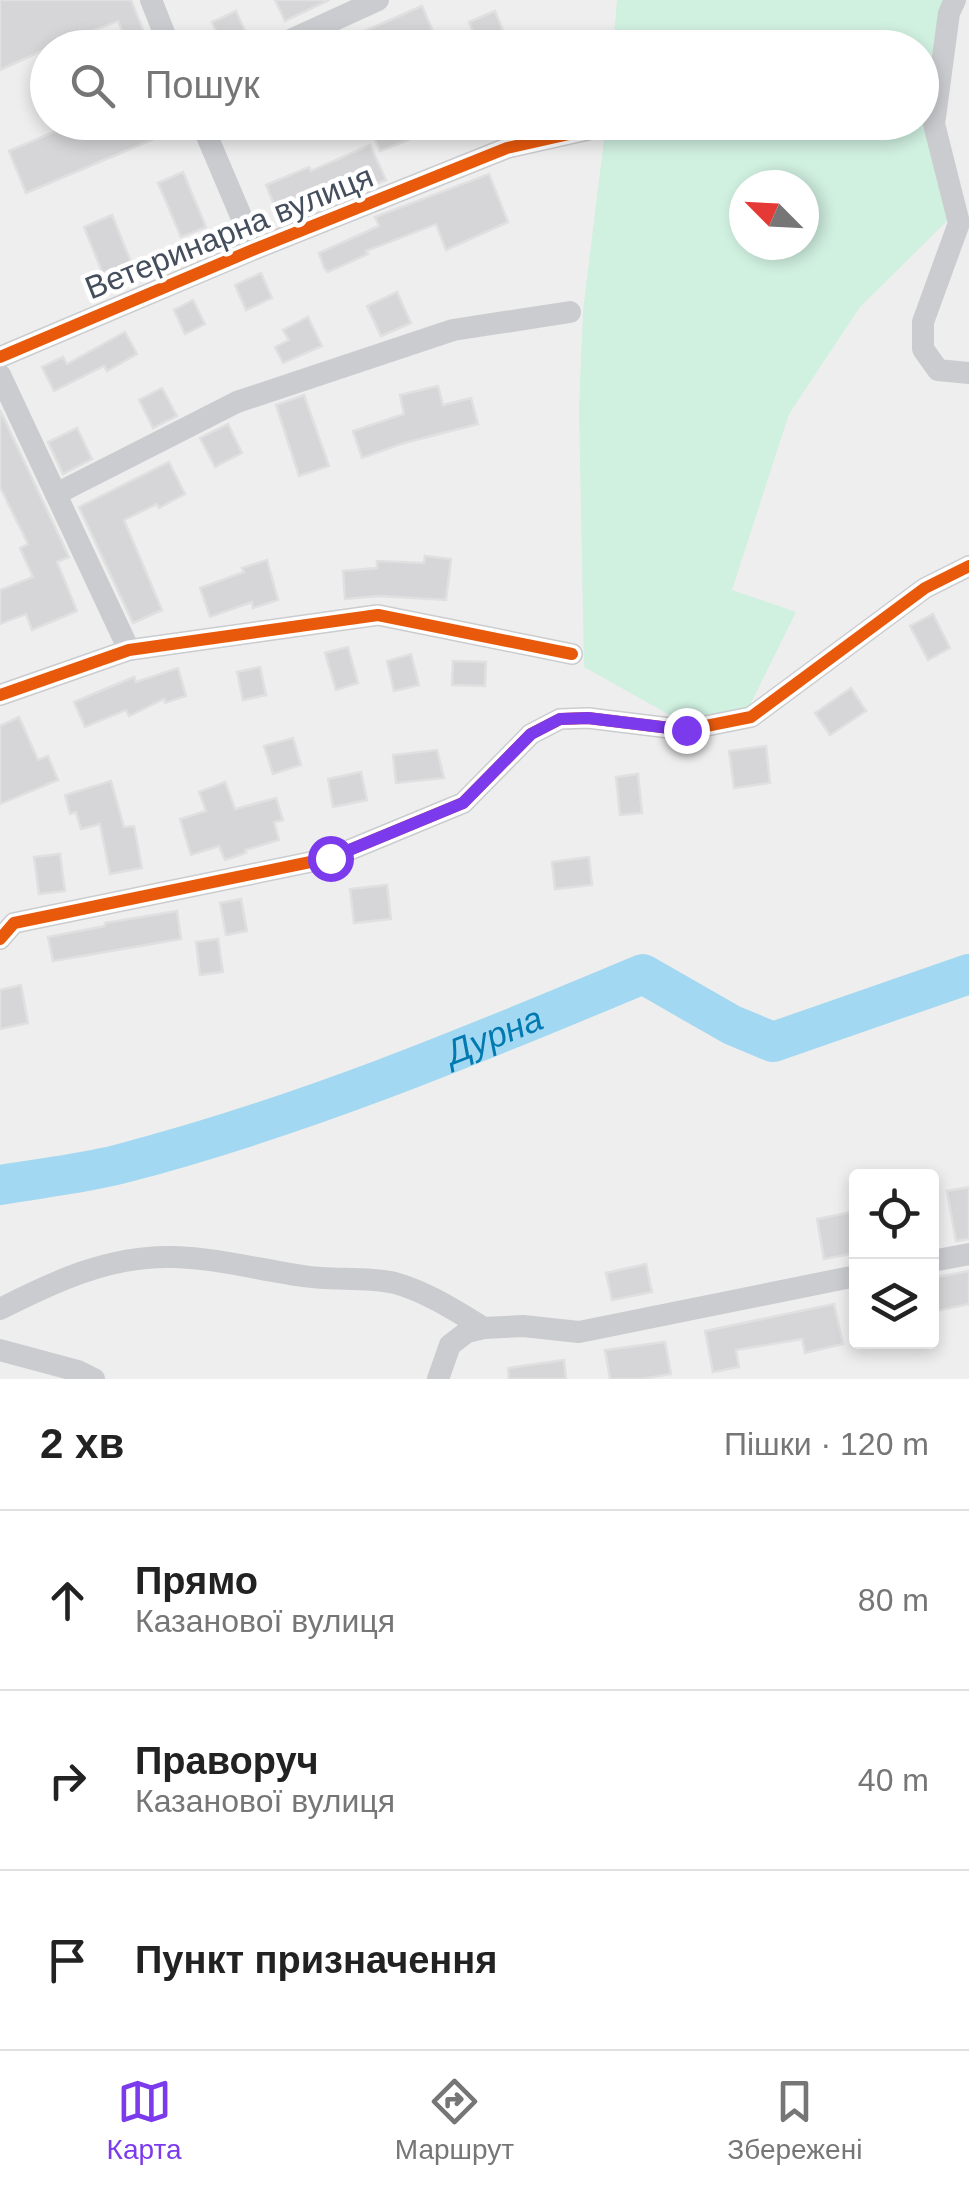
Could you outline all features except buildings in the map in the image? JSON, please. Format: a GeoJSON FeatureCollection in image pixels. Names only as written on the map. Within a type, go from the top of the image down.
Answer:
{"type":"FeatureCollection","features":[{"type":"Feature","properties":{"kind":"street"},"geometry":{"type":"LineString","coordinates":[[151,0],[163,30]]}},
{"type":"Feature","properties":{"kind":"street"},"geometry":{"type":"LineString","coordinates":[[312,30],[378,0]]}},
{"type":"Feature","properties":{"kind":"street"},"geometry":{"type":"LineString","coordinates":[[939,87],[949,13],[955,0]]}},
{"type":"Feature","properties":{"kind":"street"},"geometry":{"type":"LineString","coordinates":[[209,140],[255,249]]}},
{"type":"Feature","properties":{"kind":"street","name":"Ветеринарна вулиця"},"geometry":{"type":"LineString","coordinates":[[0,357],[507,148],[543,140]]}},
{"type":"Feature","properties":{"kind":"street"},"geometry":{"type":"LineString","coordinates":[[938,140],[960,223],[923,322],[923,349],[938,370],[969,373]]}},
{"type":"Feature","properties":{"kind":"street"},"geometry":{"type":"LineString","coordinates":[[56,494],[238,402],[453,330],[570,312]]}},
{"type":"Feature","properties":{"kind":"street"},"geometry":{"type":"LineString","coordinates":[[0,375],[129,650]]}},
{"type":"Feature","properties":{"kind":"street"},"geometry":{"type":"LineString","coordinates":[[5,927],[330,858],[463,803],[531,734],[560,719],[588,718],[686,730],[750,718],[925,588],[969,566]]}},
{"type":"Feature","properties":{"kind":"street"},"geometry":{"type":"LineString","coordinates":[[0,695],[129,650],[378,615],[572,654]]}},
{"type":"Feature","properties":{"kind":"street"},"geometry":{"type":"LineString","coordinates":[[939,1260],[969,1254]]}},
{"type":"Feature","properties":{"kind":"street"},"geometry":{"type":"LineString","coordinates":[[0,1309],[88,1269],[174,1256],[307,1277],[393,1283],[443,1303],[484,1328]]}},
{"type":"Feature","properties":{"kind":"street"},"geometry":{"type":"LineString","coordinates":[[438,1379],[450,1345],[467,1332],[523,1326],[579,1332],[849,1277]]}},
{"type":"Feature","properties":{"kind":"street"},"geometry":{"type":"LineString","coordinates":[[0,1350],[94,1379]]}},
{"type":"Feature","properties":{"kind":"green space"},"geometry":{"type":"Polygon","coordinates":[[[617,0],[947,0],[941,14],[947,221],[860,307],[789,414],[732,590],[796,612],[746,713],[686,724],[584,667],[579,409],[583,311],[604,140],[939,140],[939,30],[614,30],[617,0]]]}},
{"type":"Feature","properties":{"kind":"waterway","name":"Дурна"},"geometry":{"type":"LineString","coordinates":[[0,1185],[120,1164],[254,1125],[450,1053],[643,974],[732,1025],[773,1042],[969,974]]}},
{"type":"Feature","properties":{"kind":"cycle path"},"geometry":{"type":"LineString","coordinates":[[0,357],[507,148],[543,140]]}},
{"type":"Feature","properties":{"kind":"cycle path"},"geometry":{"type":"LineString","coordinates":[[0,939],[14,923],[330,858],[463,803],[531,734],[560,719],[588,718],[686,730],[751,717],[925,588],[969,566]]}},
{"type":"Feature","properties":{"kind":"cycle path"},"geometry":{"type":"LineString","coordinates":[[0,695],[129,650],[378,615],[572,654]]}},
{"type":"Feature","properties":{"kind":"route"},"geometry":{"type":"LineString","coordinates":[[330,858],[463,803],[531,734],[560,719],[588,718],[686,730]]}}]}
